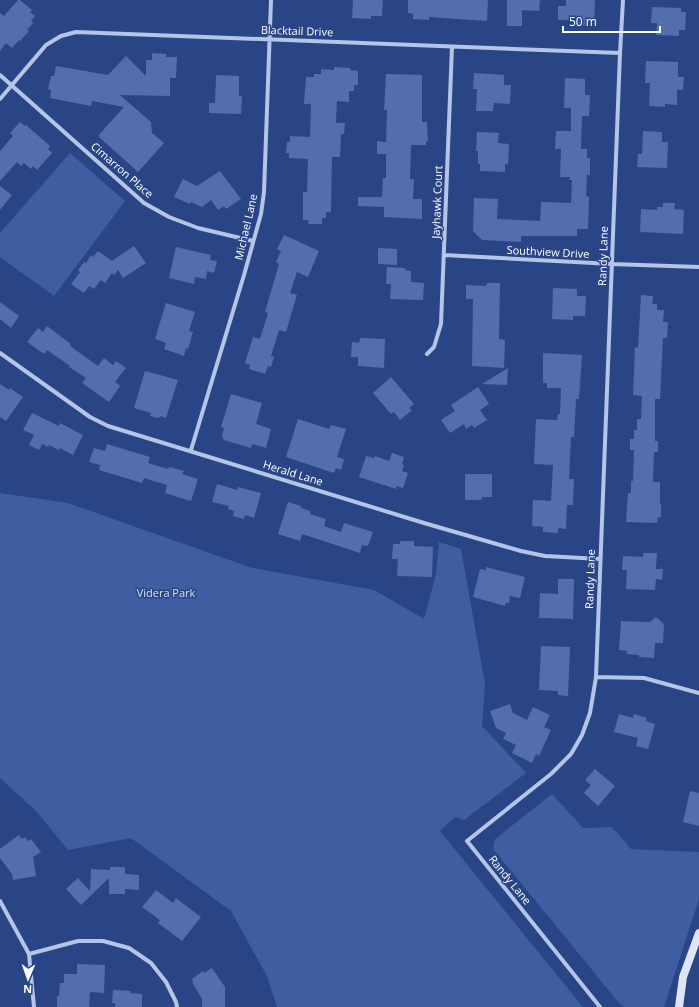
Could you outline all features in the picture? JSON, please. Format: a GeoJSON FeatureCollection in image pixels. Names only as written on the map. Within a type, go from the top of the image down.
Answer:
{"type":"FeatureCollection","features":[{"type":"Feature","properties":{"kind":"street","name":"Michael Lane"},"geometry":{"type":"LineString","coordinates":[[190,450],[244,275],[261,214],[264,192],[271,0]]}},
{"type":"Feature","properties":{"kind":"street","name":"Randy Lane"},"geometry":{"type":"LineString","coordinates":[[600,1007],[467,841],[550,774],[571,754],[582,735],[590,713],[596,677],[620,53],[624,0]]}},
{"type":"Feature","properties":{"kind":"street","name":"Blacktail Drive"},"geometry":{"type":"LineString","coordinates":[[0,98],[46,45],[61,36],[76,32],[620,53]]}},
{"type":"Feature","properties":{"kind":"street","name":"Jayhawk Court"},"geometry":{"type":"LineString","coordinates":[[427,354],[434,347],[441,324],[452,47]]}},
{"type":"Feature","properties":{"kind":"street","name":"Cimarron Place"},"geometry":{"type":"LineString","coordinates":[[0,75],[144,203],[169,217],[198,228],[253,241]]}},
{"type":"Feature","properties":{"kind":"street","name":"Southview Drive"},"geometry":{"type":"LineString","coordinates":[[444,255],[699,267]]}},
{"type":"Feature","properties":{"kind":"street","name":"Herald Lane"},"geometry":{"type":"LineString","coordinates":[[0,352],[90,417],[108,426],[521,552],[545,556],[600,558]]}},
{"type":"Feature","properties":{"kind":"street"},"geometry":{"type":"LineString","coordinates":[[596,677],[644,678],[699,693]]}},
{"type":"Feature","properties":{"kind":"street"},"geometry":{"type":"LineString","coordinates":[[0,901],[29,954],[34,1007]]}},
{"type":"Feature","properties":{"kind":"street"},"geometry":{"type":"LineString","coordinates":[[679,1007],[683,977],[699,933]]}},
{"type":"Feature","properties":{"kind":"street"},"geometry":{"type":"LineString","coordinates":[[29,954],[78,941],[103,941],[129,948],[151,963],[163,977],[176,1002],[177,1007]]}},
{"type":"Feature","properties":{"kind":"green space"},"geometry":{"type":"Polygon","coordinates":[[[70,153],[125,201],[54,296],[0,257],[0,233],[70,153]]]}},
{"type":"Feature","properties":{"kind":"green space","name":"Videra Park"},"geometry":{"type":"Polygon","coordinates":[[[0,493],[68,503],[252,568],[374,590],[424,619],[436,574],[439,542],[461,549],[485,684],[482,726],[526,773],[464,820],[455,817],[440,831],[583,1007],[277,1007],[267,976],[231,911],[131,838],[68,850],[36,811],[0,778],[0,493]]]}},
{"type":"Feature","properties":{"kind":"green space"},"geometry":{"type":"Polygon","coordinates":[[[552,794],[583,828],[612,827],[631,849],[699,852],[699,899],[664,1007],[625,1007],[619,1003],[493,849],[495,839],[552,794]]]}},
{"type":"Feature","properties":{"kind":"building"},"geometry":{"type":"Polygon","coordinates":[[[18,0],[32,10],[30,12],[35,16],[31,21],[33,23],[27,30],[29,31],[12,48],[6,43],[0,51],[0,13],[4,16],[18,0]]]}},
{"type":"Feature","properties":{"kind":"building"},"geometry":{"type":"Polygon","coordinates":[[[353,0],[383,0],[382,16],[371,16],[371,19],[352,18],[353,0]]]}},
{"type":"Feature","properties":{"kind":"building"},"geometry":{"type":"Polygon","coordinates":[[[408,0],[488,0],[487,21],[429,17],[429,20],[413,19],[413,14],[408,13],[408,0]]]}},
{"type":"Feature","properties":{"kind":"building"},"geometry":{"type":"Polygon","coordinates":[[[507,0],[540,0],[539,11],[522,10],[522,26],[507,26],[507,0]]]}},
{"type":"Feature","properties":{"kind":"building"},"geometry":{"type":"Polygon","coordinates":[[[566,0],[595,0],[594,26],[577,25],[577,20],[558,20],[558,6],[566,6],[566,0]]]}},
{"type":"Feature","properties":{"kind":"building"},"geometry":{"type":"Polygon","coordinates":[[[652,7],[681,8],[681,12],[686,12],[685,30],[679,30],[679,36],[656,35],[657,23],[651,23],[652,7]]]}},
{"type":"Feature","properties":{"kind":"building"},"geometry":{"type":"Polygon","coordinates":[[[152,53],[166,54],[166,57],[177,57],[176,78],[170,78],[170,96],[120,95],[151,122],[152,133],[164,143],[138,172],[98,136],[124,107],[92,101],[91,106],[50,98],[51,90],[48,89],[51,76],[54,76],[56,66],[108,75],[126,56],[146,76],[146,60],[152,60],[152,53]]]}},
{"type":"Feature","properties":{"kind":"building"},"geometry":{"type":"Polygon","coordinates":[[[646,61],[678,62],[678,77],[684,77],[683,90],[677,90],[677,105],[665,104],[665,107],[649,106],[650,83],[645,83],[646,61]]]}},
{"type":"Feature","properties":{"kind":"building"},"geometry":{"type":"Polygon","coordinates":[[[334,67],[350,68],[350,70],[358,71],[358,85],[354,85],[354,91],[349,91],[349,102],[337,101],[336,123],[345,123],[344,134],[341,134],[340,157],[332,157],[331,212],[326,212],[326,218],[322,218],[322,224],[308,224],[309,220],[303,220],[303,192],[307,192],[308,159],[289,158],[289,153],[286,153],[287,142],[290,142],[290,136],[310,137],[311,104],[304,104],[306,77],[314,77],[314,74],[321,74],[321,69],[334,70],[334,67]]]}},
{"type":"Feature","properties":{"kind":"building"},"geometry":{"type":"Polygon","coordinates":[[[474,73],[504,75],[504,85],[511,85],[510,104],[494,103],[493,111],[476,111],[477,89],[473,89],[474,73]]]}},
{"type":"Feature","properties":{"kind":"building"},"geometry":{"type":"Polygon","coordinates":[[[386,74],[422,75],[422,122],[427,122],[428,141],[426,141],[426,145],[411,145],[410,179],[414,179],[413,199],[422,199],[422,219],[384,217],[384,207],[358,206],[358,197],[382,197],[383,178],[386,178],[386,154],[377,154],[377,141],[386,142],[387,110],[384,110],[386,74]]]}},
{"type":"Feature","properties":{"kind":"building"},"geometry":{"type":"Polygon","coordinates":[[[216,75],[239,76],[239,96],[242,96],[241,114],[209,113],[209,103],[215,103],[216,75]]]}},
{"type":"Feature","properties":{"kind":"building"},"geometry":{"type":"Polygon","coordinates":[[[565,78],[585,79],[585,95],[590,95],[589,116],[582,116],[581,149],[587,149],[587,158],[590,158],[590,175],[587,175],[586,196],[589,197],[588,229],[577,229],[577,236],[521,236],[521,242],[482,240],[473,231],[474,198],[498,199],[497,219],[540,221],[541,202],[571,203],[572,180],[569,180],[570,177],[560,177],[561,149],[555,149],[556,131],[571,131],[571,108],[564,108],[565,78]]]}},
{"type":"Feature","properties":{"kind":"building"},"geometry":{"type":"Polygon","coordinates":[[[20,122],[25,126],[26,125],[50,146],[48,149],[52,153],[37,170],[33,166],[31,169],[24,163],[21,166],[17,162],[0,181],[0,151],[13,136],[10,133],[20,122]]]}},
{"type":"Feature","properties":{"kind":"building"},"geometry":{"type":"Polygon","coordinates":[[[643,131],[662,132],[662,142],[668,142],[667,168],[637,167],[638,154],[642,154],[643,131]]]}},
{"type":"Feature","properties":{"kind":"building"},"geometry":{"type":"Polygon","coordinates":[[[477,132],[499,133],[498,143],[509,144],[508,164],[505,164],[505,172],[480,171],[480,164],[478,164],[478,151],[476,151],[477,132]]]}},
{"type":"Feature","properties":{"kind":"building"},"geometry":{"type":"Polygon","coordinates":[[[220,171],[241,199],[226,209],[224,206],[218,210],[211,200],[202,207],[191,202],[190,204],[174,197],[183,179],[197,186],[220,171]]]}},
{"type":"Feature","properties":{"kind":"building"},"geometry":{"type":"Polygon","coordinates":[[[0,186],[12,195],[0,210],[0,186]]]}},
{"type":"Feature","properties":{"kind":"building"},"geometry":{"type":"Polygon","coordinates":[[[663,203],[675,203],[674,209],[684,210],[683,234],[640,232],[641,209],[657,210],[657,207],[663,207],[663,203]]]}},
{"type":"Feature","properties":{"kind":"building"},"geometry":{"type":"Polygon","coordinates":[[[284,235],[319,251],[308,277],[297,272],[290,293],[297,295],[286,332],[279,330],[271,356],[274,357],[271,367],[268,366],[265,374],[249,369],[250,365],[245,363],[253,337],[260,339],[268,313],[265,312],[279,264],[276,262],[281,251],[277,249],[284,235]]]}},
{"type":"Feature","properties":{"kind":"building"},"geometry":{"type":"Polygon","coordinates":[[[134,246],[146,263],[123,278],[118,270],[114,275],[112,273],[105,283],[101,280],[94,289],[89,286],[84,293],[71,284],[80,272],[78,270],[84,262],[86,263],[91,255],[93,257],[98,251],[112,261],[134,246]]]}},
{"type":"Feature","properties":{"kind":"building"},"geometry":{"type":"Polygon","coordinates":[[[176,247],[211,255],[210,260],[217,261],[214,273],[207,271],[206,279],[195,277],[194,284],[169,278],[176,247]]]}},
{"type":"Feature","properties":{"kind":"building"},"geometry":{"type":"Polygon","coordinates":[[[378,248],[397,249],[397,265],[378,264],[378,248]]]}},
{"type":"Feature","properties":{"kind":"building"},"geometry":{"type":"Polygon","coordinates":[[[387,267],[405,268],[405,270],[411,271],[411,282],[424,283],[423,300],[390,299],[391,284],[386,284],[387,267]]]}},
{"type":"Feature","properties":{"kind":"building"},"geometry":{"type":"Polygon","coordinates":[[[487,283],[500,283],[499,339],[505,340],[504,368],[472,366],[473,299],[466,299],[466,285],[486,286],[487,283]]]}},
{"type":"Feature","properties":{"kind":"building"},"geometry":{"type":"Polygon","coordinates":[[[553,288],[577,289],[577,296],[586,296],[585,316],[573,316],[573,320],[552,319],[553,288]]]}},
{"type":"Feature","properties":{"kind":"building"},"geometry":{"type":"Polygon","coordinates":[[[641,295],[653,296],[652,304],[657,304],[657,310],[664,310],[663,322],[668,322],[667,338],[663,338],[660,399],[655,399],[655,441],[658,441],[658,452],[654,452],[653,482],[660,482],[661,504],[661,517],[658,517],[657,523],[626,522],[628,493],[631,493],[631,481],[633,481],[634,450],[630,450],[630,439],[634,439],[634,430],[637,430],[637,419],[641,419],[642,396],[633,395],[635,347],[638,348],[641,295]]]}},
{"type":"Feature","properties":{"kind":"building"},"geometry":{"type":"Polygon","coordinates":[[[0,302],[19,316],[11,328],[0,319],[0,302]]]}},
{"type":"Feature","properties":{"kind":"building"},"geometry":{"type":"Polygon","coordinates":[[[166,303],[195,312],[189,331],[193,332],[188,349],[186,348],[184,356],[164,349],[166,343],[155,339],[166,303]]]}},
{"type":"Feature","properties":{"kind":"building"},"geometry":{"type":"Polygon","coordinates":[[[47,326],[71,344],[70,346],[98,366],[104,358],[113,365],[116,361],[126,368],[115,382],[120,386],[109,402],[82,383],[86,378],[69,367],[70,366],[47,350],[44,354],[27,342],[38,328],[43,332],[47,326]]]}},
{"type":"Feature","properties":{"kind":"building"},"geometry":{"type":"Polygon","coordinates":[[[360,338],[385,339],[384,368],[358,366],[358,357],[351,357],[352,342],[359,343],[360,338]]]}},
{"type":"Feature","properties":{"kind":"building"},"geometry":{"type":"Polygon","coordinates":[[[543,353],[582,355],[579,399],[576,399],[574,437],[571,437],[569,479],[574,479],[573,505],[567,505],[566,529],[558,528],[558,533],[543,532],[543,527],[532,526],[533,500],[551,501],[553,465],[534,464],[536,419],[557,420],[558,414],[560,414],[561,388],[547,388],[547,383],[543,383],[543,353]]]}},
{"type":"Feature","properties":{"kind":"building"},"geometry":{"type":"Polygon","coordinates":[[[508,368],[507,385],[482,384],[508,368]]]}},
{"type":"Feature","properties":{"kind":"building"},"geometry":{"type":"Polygon","coordinates":[[[145,371],[178,380],[166,418],[160,416],[159,418],[150,416],[151,413],[134,408],[145,371]]]}},
{"type":"Feature","properties":{"kind":"building"},"geometry":{"type":"Polygon","coordinates":[[[391,377],[414,404],[409,408],[412,410],[400,420],[394,412],[391,414],[373,393],[391,377]]]}},
{"type":"Feature","properties":{"kind":"building"},"geometry":{"type":"Polygon","coordinates":[[[0,384],[9,390],[10,388],[23,397],[6,421],[0,417],[0,384]]]}},
{"type":"Feature","properties":{"kind":"building"},"geometry":{"type":"Polygon","coordinates":[[[478,387],[489,404],[480,410],[487,420],[474,428],[472,425],[466,429],[464,424],[450,433],[441,420],[455,411],[451,405],[478,387]]]}},
{"type":"Feature","properties":{"kind":"building"},"geometry":{"type":"Polygon","coordinates":[[[231,394],[262,403],[256,424],[271,429],[266,448],[252,444],[251,448],[224,440],[222,436],[224,428],[221,427],[231,394]]]}},
{"type":"Feature","properties":{"kind":"building"},"geometry":{"type":"Polygon","coordinates":[[[32,413],[59,426],[60,423],[83,435],[73,455],[60,448],[59,450],[49,445],[48,447],[42,444],[39,450],[29,445],[34,435],[23,430],[32,413]]]}},
{"type":"Feature","properties":{"kind":"building"},"geometry":{"type":"Polygon","coordinates":[[[298,419],[329,429],[331,425],[346,429],[337,457],[344,459],[341,470],[336,468],[334,473],[286,457],[298,419]]]}},
{"type":"Feature","properties":{"kind":"building"},"geometry":{"type":"Polygon","coordinates":[[[107,444],[150,457],[148,463],[168,469],[169,467],[184,471],[182,474],[198,479],[191,501],[165,493],[167,485],[144,478],[142,483],[99,470],[100,465],[89,462],[94,448],[105,451],[107,444]]]}},
{"type":"Feature","properties":{"kind":"building"},"geometry":{"type":"Polygon","coordinates":[[[392,453],[404,457],[402,471],[408,473],[403,488],[396,486],[396,489],[359,477],[366,456],[374,458],[375,456],[389,461],[392,453]]]}},
{"type":"Feature","properties":{"kind":"building"},"geometry":{"type":"Polygon","coordinates":[[[465,474],[492,474],[492,497],[482,497],[481,500],[465,500],[465,474]]]}},
{"type":"Feature","properties":{"kind":"building"},"geometry":{"type":"Polygon","coordinates":[[[217,484],[237,490],[238,487],[261,493],[254,518],[245,515],[244,519],[233,516],[234,511],[228,509],[229,506],[212,502],[217,484]]]}},
{"type":"Feature","properties":{"kind":"building"},"geometry":{"type":"Polygon","coordinates":[[[288,502],[301,506],[301,508],[310,511],[310,514],[326,519],[324,526],[341,532],[344,523],[373,532],[368,546],[362,545],[360,553],[302,534],[300,541],[278,534],[288,502]]]}},
{"type":"Feature","properties":{"kind":"building"},"geometry":{"type":"Polygon","coordinates":[[[400,541],[414,541],[414,546],[433,547],[432,577],[397,576],[398,559],[392,559],[393,544],[400,544],[400,541]]]}},
{"type":"Feature","properties":{"kind":"building"},"geometry":{"type":"Polygon","coordinates":[[[643,553],[657,553],[656,569],[663,569],[662,580],[656,579],[655,590],[626,589],[627,570],[622,570],[623,556],[643,557],[643,553]]]}},
{"type":"Feature","properties":{"kind":"building"},"geometry":{"type":"Polygon","coordinates":[[[486,567],[525,577],[520,598],[510,596],[509,603],[506,603],[505,606],[473,597],[480,569],[486,570],[486,567]]]}},
{"type":"Feature","properties":{"kind":"building"},"geometry":{"type":"Polygon","coordinates":[[[558,579],[574,579],[573,619],[539,618],[540,593],[558,594],[558,579]]]}},
{"type":"Feature","properties":{"kind":"building"},"geometry":{"type":"Polygon","coordinates":[[[656,617],[664,624],[663,643],[655,643],[654,658],[639,657],[639,655],[626,654],[627,651],[619,650],[621,621],[650,622],[656,617]]]}},
{"type":"Feature","properties":{"kind":"building"},"geometry":{"type":"Polygon","coordinates":[[[541,646],[570,647],[568,696],[558,695],[558,691],[539,690],[541,646]]]}},
{"type":"Feature","properties":{"kind":"building"},"geometry":{"type":"Polygon","coordinates":[[[510,704],[513,713],[527,720],[533,707],[550,715],[544,727],[551,730],[539,756],[536,754],[532,763],[512,753],[516,745],[503,739],[506,733],[496,728],[490,711],[510,704]]]}},
{"type":"Feature","properties":{"kind":"building"},"geometry":{"type":"Polygon","coordinates":[[[619,714],[633,718],[634,714],[647,718],[646,721],[655,724],[648,749],[636,746],[638,738],[614,732],[619,714]]]}},
{"type":"Feature","properties":{"kind":"building"},"geometry":{"type":"Polygon","coordinates":[[[595,769],[615,786],[598,806],[584,793],[591,785],[585,780],[595,769]]]}},
{"type":"Feature","properties":{"kind":"building"},"geometry":{"type":"Polygon","coordinates":[[[690,791],[699,793],[699,826],[683,822],[690,791]]]}},
{"type":"Feature","properties":{"kind":"building"},"geometry":{"type":"Polygon","coordinates":[[[19,835],[22,839],[25,837],[28,841],[31,839],[41,852],[33,857],[36,876],[13,880],[12,874],[0,858],[0,849],[19,835]]]}},
{"type":"Feature","properties":{"kind":"building"},"geometry":{"type":"Polygon","coordinates":[[[110,867],[125,867],[125,874],[139,875],[139,890],[125,889],[125,894],[109,894],[109,878],[81,905],[66,889],[78,878],[90,891],[91,869],[110,870],[110,867]]]}},
{"type":"Feature","properties":{"kind":"building"},"geometry":{"type":"Polygon","coordinates":[[[156,890],[173,903],[176,898],[201,917],[182,941],[158,923],[160,920],[142,907],[156,890]]]}},
{"type":"Feature","properties":{"kind":"building"},"geometry":{"type":"Polygon","coordinates":[[[77,964],[105,965],[104,993],[90,992],[89,1007],[57,1007],[57,996],[59,996],[60,983],[64,983],[64,974],[77,974],[77,964]]]}},
{"type":"Feature","properties":{"kind":"building"},"geometry":{"type":"Polygon","coordinates":[[[212,968],[225,987],[225,1007],[202,1007],[202,999],[192,982],[192,979],[203,971],[204,973],[212,968]]]}},
{"type":"Feature","properties":{"kind":"building"},"geometry":{"type":"Polygon","coordinates":[[[113,990],[131,991],[130,993],[142,994],[142,1007],[115,1007],[115,1003],[112,1003],[113,990]]]}}]}
